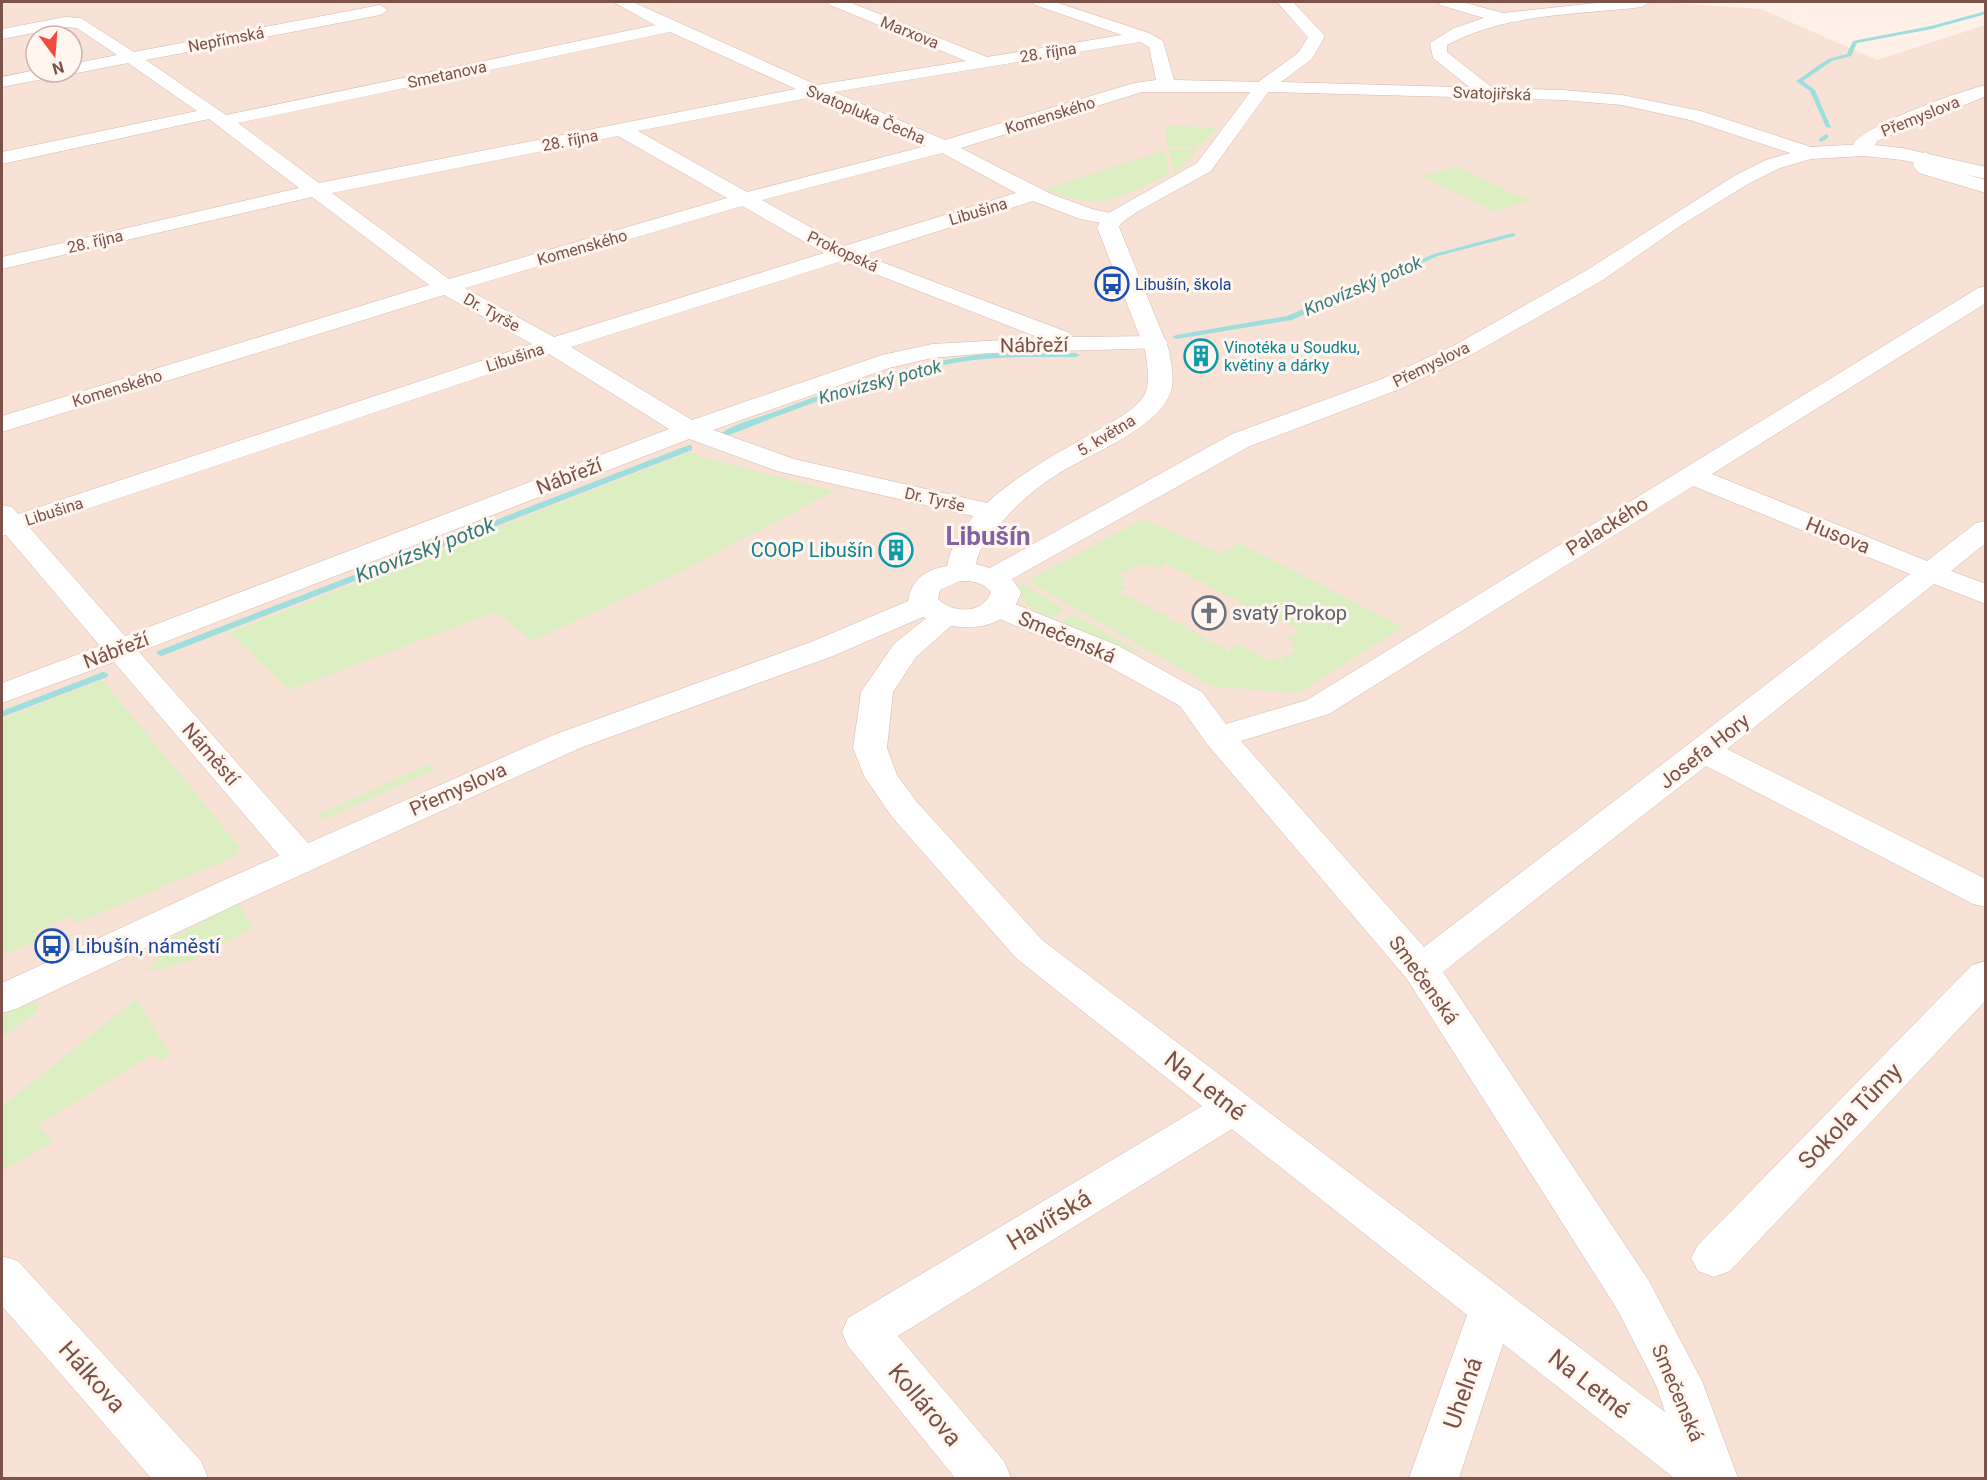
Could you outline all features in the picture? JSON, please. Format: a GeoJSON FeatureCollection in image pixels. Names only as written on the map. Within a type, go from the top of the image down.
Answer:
{"type":"FeatureCollection","features":[{"type":"Feature","properties":{"kind":"street","name":"Svatopluka Čecha"},"geometry":{"type":"LineString","coordinates":[[621,2],[670,27],[944,147],[1031,195],[1072,210],[1112,219]]}},
{"type":"Feature","properties":{"kind":"street","name":"Marxova"},"geometry":{"type":"LineString","coordinates":[[836,2],[984,62]]}},
{"type":"Feature","properties":{"kind":"street"},"geometry":{"type":"LineString","coordinates":[[1041,2],[1143,37],[1157,45],[1166,85]]}},
{"type":"Feature","properties":{"kind":"street"},"geometry":{"type":"LineString","coordinates":[[1112,219],[1204,167],[1263,87],[1306,55],[1317,36],[1285,2]]}},
{"type":"Feature","properties":{"kind":"street"},"geometry":{"type":"LineString","coordinates":[[1446,2],[1505,18]]}},
{"type":"Feature","properties":{"kind":"street"},"geometry":{"type":"LineString","coordinates":[[1488,93],[1439,54],[1437,47],[1446,38],[1505,18],[1642,2]]}},
{"type":"Feature","properties":{"kind":"street","name":"Nepřímská"},"geometry":{"type":"LineString","coordinates":[[84,67],[380,10]]}},
{"type":"Feature","properties":{"kind":"street","name":"Dr. Tyrše"},"geometry":{"type":"LineString","coordinates":[[2,34],[76,22],[134,57],[218,117],[446,287],[552,345],[689,430],[786,465],[995,513]]}},
{"type":"Feature","properties":{"kind":"street","name":"Smetanova"},"geometry":{"type":"LineString","coordinates":[[2,158],[670,27]]}},
{"type":"Feature","properties":{"kind":"street","name":"28. října"},"geometry":{"type":"LineString","coordinates":[[2,263],[315,190],[815,92],[1143,37]]}},
{"type":"Feature","properties":{"kind":"street"},"geometry":{"type":"LineString","coordinates":[[2,82],[24,78]]}},
{"type":"Feature","properties":{"kind":"street","name":"Svatojiřská"},"geometry":{"type":"LineString","coordinates":[[1166,85],[1594,97],[1694,115],[1810,153]]}},
{"type":"Feature","properties":{"kind":"street","name":"Komenského"},"geometry":{"type":"LineString","coordinates":[[2,424],[744,198],[944,147],[1140,87],[1166,85]]}},
{"type":"Feature","properties":{"kind":"street","name":"Přemyslova"},"geometry":{"type":"LineString","coordinates":[[1863,150],[1863,143],[1870,137],[1934,109],[1986,90]]}},
{"type":"Feature","properties":{"kind":"street","name":"Prokopská"},"geometry":{"type":"LineString","coordinates":[[622,130],[842,254],[1077,344]]}},
{"type":"Feature","properties":{"kind":"street","name":"Přemyslova"},"geometry":{"type":"LineString","coordinates":[[993,578],[1241,440],[1391,384],[1463,350],[1595,275],[1741,180],[1773,164],[1810,153],[1863,150],[1925,158],[1986,173]]}},
{"type":"Feature","properties":{"kind":"street"},"geometry":{"type":"LineString","coordinates":[[1925,158],[1923,166],[1926,169],[1986,187]]}},
{"type":"Feature","properties":{"kind":"street","name":"Libušina"},"geometry":{"type":"LineString","coordinates":[[5,522],[552,345],[1031,195]]}},
{"type":"Feature","properties":{"kind":"street","name":"5. května"},"geometry":{"type":"LineString","coordinates":[[960,572],[965,551],[1013,494],[1039,474],[1134,419],[1150,405],[1159,392],[1156,343],[1112,242],[1108,227],[1112,219]]}},
{"type":"Feature","properties":{"kind":"street","name":"Palackého"},"geometry":{"type":"LineString","coordinates":[[1219,737],[1318,707],[1986,293]]}},
{"type":"Feature","properties":{"kind":"street","name":"Nábřeží"},"geometry":{"type":"LineString","coordinates":[[2,694],[689,430],[882,362],[932,351],[1077,344],[1156,343]]}},
{"type":"Feature","properties":{"kind":"street","name":"Husova"},"geometry":{"type":"LineString","coordinates":[[1690,475],[1986,595]]}},
{"type":"Feature","properties":{"kind":"street","name":"Náměstí"},"geometry":{"type":"LineString","coordinates":[[5,522],[119,649],[302,860]]}},
{"type":"Feature","properties":{"kind":"street","name":"Josefa Hory"},"geometry":{"type":"LineString","coordinates":[[1421,969],[1704,751],[1986,529]]}},
{"type":"Feature","properties":{"kind":"street"},"geometry":{"type":"LineString","coordinates":[[936,611],[923,590],[930,582],[943,575],[960,572],[978,573],[993,578],[1006,592],[1004,603],[999,608]]}},
{"type":"Feature","properties":{"kind":"street","name":"Přemyslova"},"geometry":{"type":"LineString","coordinates":[[2,999],[302,860],[578,737],[822,649],[936,611],[975,617],[999,608]]}},
{"type":"Feature","properties":{"kind":"street","name":"Smečenská"},"geometry":{"type":"LineString","coordinates":[[999,608],[1108,653],[1191,699],[1219,737],[1421,969],[1633,1295],[1678,1382],[1712,1479]]}},
{"type":"Feature","properties":{"kind":"street","name":"Na Letné"},"geometry":{"type":"LineString","coordinates":[[936,611],[905,651],[877,693],[870,748],[881,776],[904,809],[1029,949],[1712,1479]]}},
{"type":"Feature","properties":{"kind":"street"},"geometry":{"type":"LineString","coordinates":[[1704,751],[1986,895]]}},
{"type":"Feature","properties":{"kind":"street","name":"Sokola Tůmy"},"geometry":{"type":"LineString","coordinates":[[1714,1258],[1986,975]]}},
{"type":"Feature","properties":{"kind":"street","name":"Havířská"},"geometry":{"type":"LineString","coordinates":[[865,1332],[1233,1108]]}},
{"type":"Feature","properties":{"kind":"street","name":"Hálkova"},"geometry":{"type":"LineString","coordinates":[[2,1275],[183,1479]]}},
{"type":"Feature","properties":{"kind":"street","name":"Uhelná"},"geometry":{"type":"LineString","coordinates":[[1434,1479],[1492,1308]]}},
{"type":"Feature","properties":{"kind":"street","name":"Kollárova"},"geometry":{"type":"LineString","coordinates":[[865,1332],[986,1479]]}},
{"type":"Feature","properties":{"kind":"shaded area"},"geometry":{"type":"Polygon","coordinates":[[[2,2],[1657,2],[1761,9],[1877,60],[1985,25],[1985,1478],[2,1478],[2,2]]]}},
{"type":"Feature","properties":{"kind":"green space"},"geometry":{"type":"Polygon","coordinates":[[[1164,125],[1217,128],[1200,146],[1168,147],[1164,125]]]}},
{"type":"Feature","properties":{"kind":"green space"},"geometry":{"type":"Polygon","coordinates":[[[1198,148],[1182,167],[1174,172],[1169,149],[1198,148]]]}},
{"type":"Feature","properties":{"kind":"green space"},"geometry":{"type":"Polygon","coordinates":[[[1160,152],[1166,155],[1169,174],[1123,195],[1096,201],[1081,200],[1046,189],[1160,152]]]}},
{"type":"Feature","properties":{"kind":"green space"},"geometry":{"type":"Polygon","coordinates":[[[1457,167],[1530,201],[1493,211],[1421,176],[1457,167]]]}},
{"type":"Feature","properties":{"kind":"green space"},"geometry":{"type":"Polygon","coordinates":[[[691,452],[704,458],[834,491],[680,572],[532,641],[495,612],[289,690],[229,633],[691,452]]]}},
{"type":"Feature","properties":{"kind":"green space"},"geometry":{"type":"Polygon","coordinates":[[[1144,519],[1221,554],[1239,543],[1403,627],[1298,693],[1211,686],[1031,583],[1032,578],[1144,519]],[[1165,563],[1161,568],[1148,565],[1142,568],[1138,565],[1119,574],[1126,577],[1121,580],[1121,584],[1127,588],[1117,592],[1138,601],[1135,603],[1137,604],[1141,602],[1154,610],[1151,612],[1158,611],[1171,619],[1168,621],[1171,623],[1175,621],[1188,628],[1185,630],[1188,632],[1192,630],[1206,638],[1203,640],[1205,642],[1209,640],[1226,649],[1227,652],[1231,652],[1230,649],[1239,644],[1250,650],[1247,652],[1254,652],[1266,661],[1280,658],[1282,661],[1285,660],[1283,657],[1291,653],[1296,654],[1291,644],[1294,641],[1285,639],[1301,630],[1255,611],[1258,608],[1252,609],[1238,602],[1241,600],[1235,600],[1221,593],[1224,591],[1218,591],[1204,584],[1207,583],[1205,581],[1201,583],[1188,576],[1190,574],[1188,572],[1184,574],[1165,563]]]}},
{"type":"Feature","properties":{"kind":"green space"},"geometry":{"type":"Polygon","coordinates":[[[1021,583],[1063,610],[1053,618],[1035,610],[1025,602],[1020,590],[1021,583]]]}},
{"type":"Feature","properties":{"kind":"green space"},"geometry":{"type":"Polygon","coordinates":[[[1068,616],[1076,616],[1146,655],[1112,645],[1061,622],[1068,616]]]}},
{"type":"Feature","properties":{"kind":"green space"},"geometry":{"type":"Polygon","coordinates":[[[102,680],[240,847],[236,856],[76,923],[72,916],[34,932],[39,940],[2,955],[2,719],[102,680]]]}},
{"type":"Feature","properties":{"kind":"green space"},"geometry":{"type":"Polygon","coordinates":[[[429,764],[436,769],[327,818],[314,816],[429,764]]]}},
{"type":"Feature","properties":{"kind":"green space"},"geometry":{"type":"Polygon","coordinates":[[[238,903],[253,928],[190,961],[146,972],[174,937],[238,903]]]}},
{"type":"Feature","properties":{"kind":"green space"},"geometry":{"type":"Polygon","coordinates":[[[136,999],[170,1054],[161,1061],[153,1054],[38,1125],[53,1142],[2,1171],[2,1106],[136,999]]]}},
{"type":"Feature","properties":{"kind":"green space"},"geometry":{"type":"Polygon","coordinates":[[[27,1001],[39,1001],[37,1011],[2,1039],[2,1011],[27,1001]]]}},
{"type":"Feature","properties":{"kind":"waterway","name":"Knovízský potok"},"geometry":{"type":"LineString","coordinates":[[1829,127],[1812,90],[1799,81],[1830,60],[1849,55],[1855,42],[1932,27],[1986,12]]}},
{"type":"Feature","properties":{"kind":"waterway","name":"Knovízský potok"},"geometry":{"type":"LineString","coordinates":[[1821,140],[1826,136]]}},
{"type":"Feature","properties":{"kind":"waterway","name":"Knovízský potok"},"geometry":{"type":"LineString","coordinates":[[1176,337],[1289,318],[1436,255],[1513,235]]}},
{"type":"Feature","properties":{"kind":"waterway","name":"Knovízský potok"},"geometry":{"type":"LineString","coordinates":[[726,433],[828,395],[931,365],[1003,355],[1076,355]]}},
{"type":"Feature","properties":{"kind":"waterway","name":"Knovízský potok"},"geometry":{"type":"LineString","coordinates":[[161,653],[689,448]]}},
{"type":"Feature","properties":{"kind":"waterway","name":"Knovízský potok"},"geometry":{"type":"LineString","coordinates":[[2,714],[103,675]]}},
{"type":"Feature","properties":{"kind":"place","name":"Libušín, škola"},"geometry":{"type":"Point","coordinates":[1112,284]}},
{"type":"Feature","properties":{"kind":"place","name":"Vinotéka u Soudku, květiny a dárky"},"geometry":{"type":"Point","coordinates":[1201,356]}},
{"type":"Feature","properties":{"kind":"place","name":"COOP Libušín"},"geometry":{"type":"Point","coordinates":[896,550]}},
{"type":"Feature","properties":{"kind":"place","name":"svatý Prokop"},"geometry":{"type":"Point","coordinates":[1209,613]}},
{"type":"Feature","properties":{"kind":"place","name":"Libušín, náměstí"},"geometry":{"type":"Point","coordinates":[52,946]}},
{"type":"Feature","properties":{"kind":"district","name":"Libušín"},"geometry":{"type":"Point","coordinates":[988,536]}}]}
